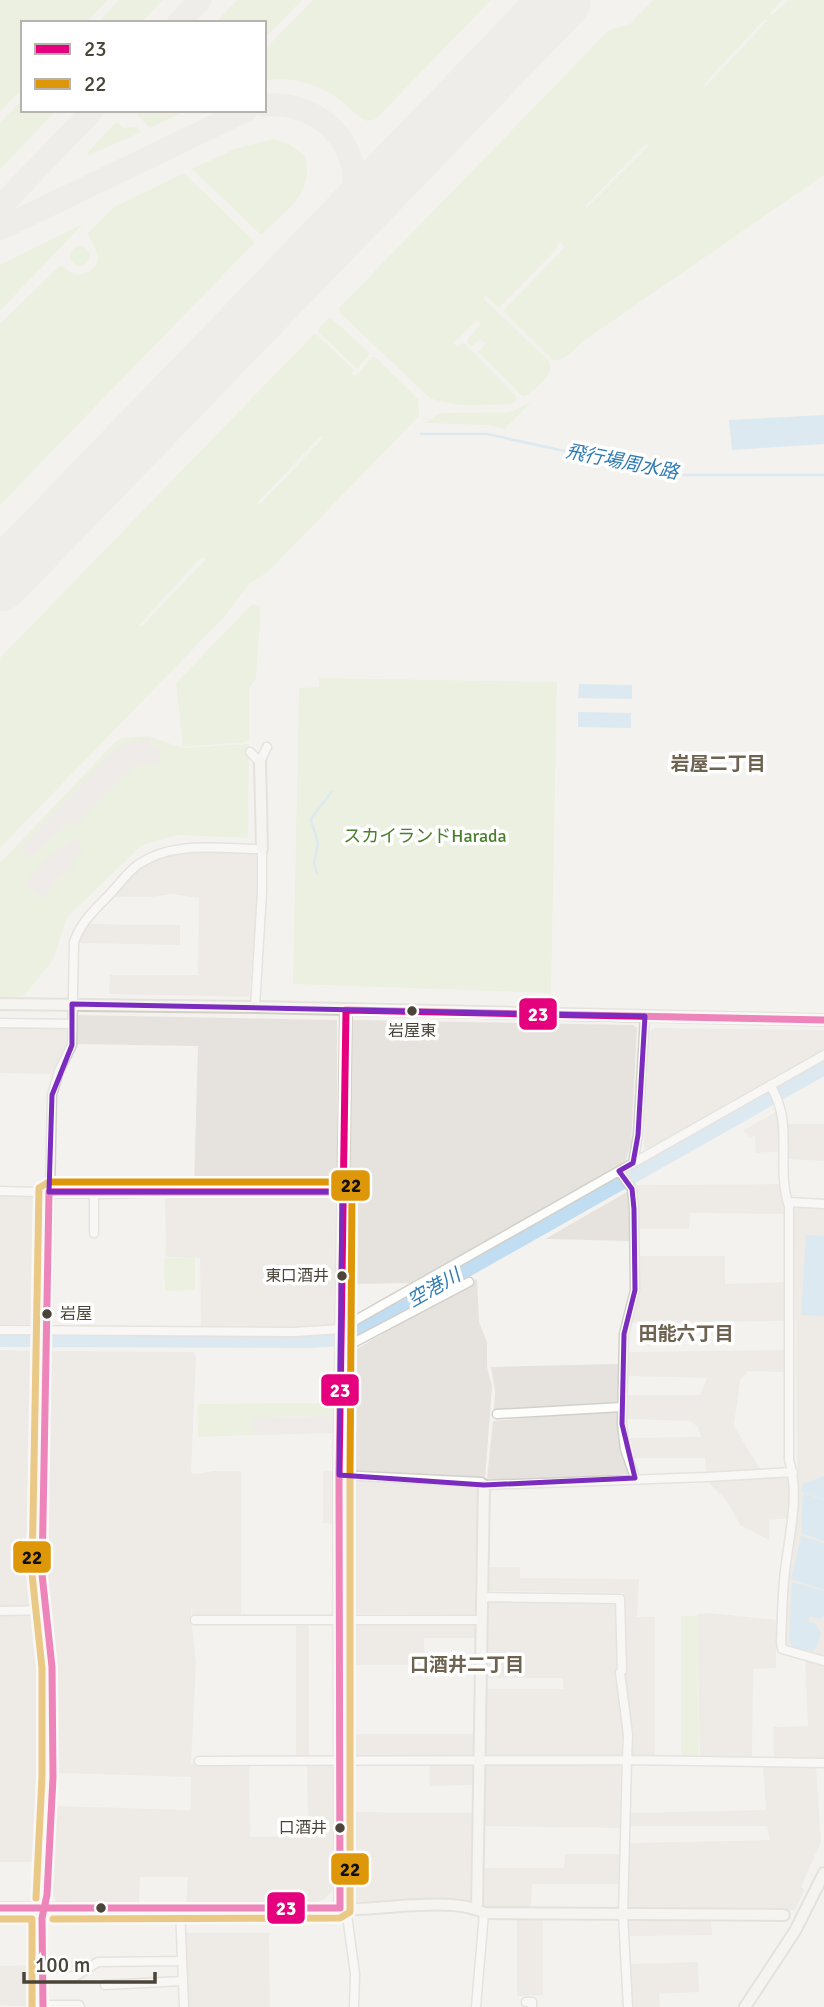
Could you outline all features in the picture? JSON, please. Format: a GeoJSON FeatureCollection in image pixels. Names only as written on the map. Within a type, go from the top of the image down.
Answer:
{"type":"FeatureCollection","features":[{"type":"Feature","properties":{"kind":"street"},"geometry":{"type":"LineString","coordinates":[[255,1007],[262,892],[260,762],[267,747]]}},
{"type":"Feature","properties":{"kind":"street"},"geometry":{"type":"LineString","coordinates":[[250,752],[260,762]]}},
{"type":"Feature","properties":{"kind":"street"},"geometry":{"type":"LineString","coordinates":[[80,2007],[79,2004],[43,2006],[42,1918],[45,1908],[53,1777],[52,1667],[42,1574],[52,1095],[59,1071],[72,1045],[74,942],[84,921],[139,864],[163,852],[176,849],[262,849]]}},
{"type":"Feature","properties":{"kind":"street"},"geometry":{"type":"LineString","coordinates":[[0,1004],[824,1020]]}},
{"type":"Feature","properties":{"kind":"street"},"geometry":{"type":"LineString","coordinates":[[346,1010],[340,1339],[340,1760],[343,1908],[355,1974],[354,2007]]}},
{"type":"Feature","properties":{"kind":"street"},"geometry":{"type":"LineString","coordinates":[[633,1163],[638,1135],[645,1016]]}},
{"type":"Feature","properties":{"kind":"street"},"geometry":{"type":"LineString","coordinates":[[0,1023],[72,1024]]}},
{"type":"Feature","properties":{"kind":"street"},"geometry":{"type":"LineString","coordinates":[[340,1339],[633,1163],[824,1055]]}},
{"type":"Feature","properties":{"kind":"street"},"geometry":{"type":"LineString","coordinates":[[771,1086],[780,1101],[788,1202],[789,1460],[793,1472],[793,1508],[784,1581],[781,1642],[782,1649],[788,1652],[824,1661]]}},
{"type":"Feature","properties":{"kind":"street"},"geometry":{"type":"LineString","coordinates":[[620,1173],[632,1189],[634,1209],[635,1290],[624,1334],[622,1407],[625,1449],[635,1478]]}},
{"type":"Feature","properties":{"kind":"street"},"geometry":{"type":"LineString","coordinates":[[0,1191],[94,1194],[342,1192]]}},
{"type":"Feature","properties":{"kind":"street"},"geometry":{"type":"LineString","coordinates":[[94,1194],[94,1233]]}},
{"type":"Feature","properties":{"kind":"street"},"geometry":{"type":"LineString","coordinates":[[788,1202],[824,1204]]}},
{"type":"Feature","properties":{"kind":"street"},"geometry":{"type":"LineString","coordinates":[[0,1330],[294,1332],[340,1339],[469,1282]]}},
{"type":"Feature","properties":{"kind":"street"},"geometry":{"type":"LineString","coordinates":[[497,1414],[622,1407]]}},
{"type":"Feature","properties":{"kind":"street"},"geometry":{"type":"LineString","coordinates":[[339,1475],[481,1482],[484,1485],[793,1472]]}},
{"type":"Feature","properties":{"kind":"street"},"geometry":{"type":"LineString","coordinates":[[476,2007],[481,1911],[484,1485]]}},
{"type":"Feature","properties":{"kind":"street"},"geometry":{"type":"LineString","coordinates":[[482,1597],[620,1599],[620,1672],[628,1735],[623,1915],[628,2007]]}},
{"type":"Feature","properties":{"kind":"street"},"geometry":{"type":"LineString","coordinates":[[0,1611],[45,1610]]}},
{"type":"Feature","properties":{"kind":"street"},"geometry":{"type":"LineString","coordinates":[[195,1620],[482,1620]]}},
{"type":"Feature","properties":{"kind":"street"},"geometry":{"type":"LineString","coordinates":[[199,1761],[627,1760],[824,1763]]}},
{"type":"Feature","properties":{"kind":"street"},"geometry":{"type":"LineString","coordinates":[[746,2007],[795,1931],[824,1873]]}},
{"type":"Feature","properties":{"kind":"street"},"geometry":{"type":"LineString","coordinates":[[0,1908],[343,1908],[442,1905],[481,1911],[623,1915],[784,1915]]}},
{"type":"Feature","properties":{"kind":"street"},"geometry":{"type":"LineString","coordinates":[[180,1909],[184,2007]]}},
{"type":"Feature","properties":{"kind":"street"},"geometry":{"type":"LineString","coordinates":[[43,1978],[76,1976],[98,1962],[181,1961]]}},
{"type":"Feature","properties":{"kind":"street"},"geometry":{"type":"LineString","coordinates":[[109,1986],[148,1986],[182,1981]]}},
{"type":"Feature","properties":{"kind":"highlighted area"},"geometry":{"type":"Polygon","coordinates":[[[72,1004],[645,1016],[638,1135],[633,1163],[619,1171],[632,1189],[634,1209],[635,1290],[624,1334],[622,1424],[635,1478],[484,1485],[339,1475],[342,1192],[49,1192],[52,1095],[72,1045],[72,1004]]]}},
{"type":"Feature","properties":{"kind":"shaded area"},"geometry":{"type":"Polygon","coordinates":[[[151,738],[152,747],[159,747],[160,763],[136,766],[84,817],[72,827],[67,823],[31,858],[20,848],[113,751],[122,745],[151,738]]]}},
{"type":"Feature","properties":{"kind":"shaded area"},"geometry":{"type":"Polygon","coordinates":[[[76,837],[83,853],[72,859],[76,865],[56,881],[43,899],[25,884],[43,861],[76,837]]]}},
{"type":"Feature","properties":{"kind":"shaded area"},"geometry":{"type":"Polygon","coordinates":[[[178,853],[254,853],[259,859],[249,997],[109,994],[110,975],[198,975],[199,898],[173,894],[113,897],[137,872],[151,863],[178,853]]]}},
{"type":"Feature","properties":{"kind":"shaded area"},"geometry":{"type":"Polygon","coordinates":[[[86,924],[180,925],[180,945],[79,943],[86,924]]]}},
{"type":"Feature","properties":{"kind":"shaded area"},"geometry":{"type":"Polygon","coordinates":[[[76,1015],[337,1020],[337,1185],[334,1188],[194,1187],[198,1046],[75,1044],[76,1015]]]}},
{"type":"Feature","properties":{"kind":"shaded area"},"geometry":{"type":"Polygon","coordinates":[[[351,1020],[633,1025],[637,1028],[631,1143],[625,1163],[415,1283],[345,1284],[351,1020]]]}},
{"type":"Feature","properties":{"kind":"shaded area"},"geometry":{"type":"Polygon","coordinates":[[[0,1026],[64,1027],[67,1030],[66,1049],[51,1074],[0,1073],[0,1026]]]}},
{"type":"Feature","properties":{"kind":"shaded area"},"geometry":{"type":"Polygon","coordinates":[[[654,1028],[824,1030],[824,1052],[649,1150],[644,1148],[649,1033],[654,1028]]]}},
{"type":"Feature","properties":{"kind":"shaded area"},"geometry":{"type":"Polygon","coordinates":[[[777,1111],[781,1151],[756,1153],[755,1136],[749,1137],[743,1131],[777,1111]]]}},
{"type":"Feature","properties":{"kind":"shaded area"},"geometry":{"type":"Polygon","coordinates":[[[787,1124],[824,1124],[824,1161],[788,1159],[787,1124]]]}},
{"type":"Feature","properties":{"kind":"shaded area"},"geometry":{"type":"Polygon","coordinates":[[[782,1184],[784,1214],[690,1213],[689,1229],[640,1229],[636,1187],[639,1185],[782,1184]]]}},
{"type":"Feature","properties":{"kind":"shaded area"},"geometry":{"type":"Polygon","coordinates":[[[627,1192],[631,1241],[545,1239],[627,1192]]]}},
{"type":"Feature","properties":{"kind":"shaded area"},"geometry":{"type":"Polygon","coordinates":[[[0,1193],[33,1193],[31,1324],[0,1324],[0,1193]]]}},
{"type":"Feature","properties":{"kind":"shaded area"},"geometry":{"type":"Polygon","coordinates":[[[165,1197],[337,1197],[336,1323],[331,1326],[291,1329],[201,1328],[200,1258],[166,1257],[165,1197]]]}},
{"type":"Feature","properties":{"kind":"shaded area"},"geometry":{"type":"Polygon","coordinates":[[[799,1206],[824,1208],[824,1656],[791,1649],[785,1641],[788,1577],[798,1513],[794,1210],[799,1206]]]}},
{"type":"Feature","properties":{"kind":"shaded area"},"geometry":{"type":"Polygon","coordinates":[[[640,1256],[725,1256],[725,1284],[785,1282],[785,1321],[631,1323],[639,1293],[640,1256]]]}},
{"type":"Feature","properties":{"kind":"shaded area"},"geometry":{"type":"Polygon","coordinates":[[[477,1279],[479,1322],[487,1342],[487,1367],[492,1386],[485,1479],[345,1471],[348,1354],[477,1279]]]}},
{"type":"Feature","properties":{"kind":"shaded area"},"geometry":{"type":"Polygon","coordinates":[[[0,1350],[41,1351],[38,1603],[35,1606],[0,1607],[0,1350]]]}},
{"type":"Feature","properties":{"kind":"shaded area"},"geometry":{"type":"Polygon","coordinates":[[[785,1350],[784,1372],[748,1371],[740,1380],[734,1426],[760,1469],[758,1472],[706,1473],[705,1458],[634,1458],[630,1438],[701,1437],[698,1427],[690,1421],[627,1419],[628,1395],[700,1395],[707,1378],[628,1376],[628,1352],[785,1350]]]}},
{"type":"Feature","properties":{"kind":"shaded area"},"geometry":{"type":"Polygon","coordinates":[[[50,1351],[194,1352],[196,1357],[191,1473],[241,1471],[241,1617],[192,1617],[192,1606],[191,1617],[196,1664],[191,1764],[249,1764],[250,1837],[291,1836],[291,1821],[308,1820],[307,1764],[332,1763],[334,1882],[332,1891],[323,1900],[314,1903],[186,1904],[188,1877],[140,1877],[139,1902],[57,1902],[52,1895],[56,1806],[191,1810],[191,1777],[57,1773],[56,1661],[47,1576],[50,1351]]]}},
{"type":"Feature","properties":{"kind":"shaded area"},"geometry":{"type":"Polygon","coordinates":[[[619,1364],[620,1404],[494,1412],[495,1391],[491,1367],[619,1364]]]}},
{"type":"Feature","properties":{"kind":"shaded area"},"geometry":{"type":"Polygon","coordinates":[[[616,1410],[628,1474],[502,1481],[487,1478],[493,1421],[616,1410]]]}},
{"type":"Feature","properties":{"kind":"shaded area"},"geometry":{"type":"Polygon","coordinates":[[[334,1416],[334,1433],[253,1435],[252,1417],[334,1416]]]}},
{"type":"Feature","properties":{"kind":"shaded area"},"geometry":{"type":"Polygon","coordinates":[[[323,1471],[336,1471],[336,1524],[323,1523],[323,1471]]]}},
{"type":"Feature","properties":{"kind":"shaded area"},"geometry":{"type":"Polygon","coordinates":[[[788,1476],[790,1518],[769,1520],[769,1540],[740,1525],[726,1500],[710,1484],[710,1480],[788,1476]]]}},
{"type":"Feature","properties":{"kind":"shaded area"},"geometry":{"type":"Polygon","coordinates":[[[344,1479],[478,1483],[477,1615],[345,1613],[344,1479]]]}},
{"type":"Feature","properties":{"kind":"shaded area"},"geometry":{"type":"Polygon","coordinates":[[[486,1567],[520,1567],[520,1578],[639,1579],[637,1617],[655,1617],[655,1757],[636,1757],[630,1752],[632,1732],[625,1683],[623,1593],[486,1591],[486,1567]]]}},
{"type":"Feature","properties":{"kind":"shaded area"},"geometry":{"type":"Polygon","coordinates":[[[486,1601],[613,1602],[616,1606],[617,1641],[620,1642],[620,1665],[616,1667],[623,1726],[623,1757],[484,1756],[484,1689],[563,1689],[563,1678],[485,1678],[486,1601]]]}},
{"type":"Feature","properties":{"kind":"shaded area"},"geometry":{"type":"Polygon","coordinates":[[[35,1612],[42,1617],[47,1687],[48,1773],[43,1862],[0,1862],[0,1613],[35,1612]]]}},
{"type":"Feature","properties":{"kind":"shaded area"},"geometry":{"type":"Polygon","coordinates":[[[697,1614],[776,1620],[776,1668],[753,1669],[752,1759],[700,1759],[697,1614]]]}},
{"type":"Feature","properties":{"kind":"shaded area"},"geometry":{"type":"Polygon","coordinates":[[[344,1623],[477,1623],[477,1638],[424,1638],[424,1665],[344,1665],[344,1623]]]}},
{"type":"Feature","properties":{"kind":"shaded area"},"geometry":{"type":"Polygon","coordinates":[[[296,1626],[309,1626],[309,1756],[296,1756],[296,1626]]]}},
{"type":"Feature","properties":{"kind":"shaded area"},"geometry":{"type":"Polygon","coordinates":[[[805,1658],[824,1664],[824,1761],[774,1760],[774,1727],[808,1726],[805,1658]]]}},
{"type":"Feature","properties":{"kind":"shaded area"},"geometry":{"type":"Polygon","coordinates":[[[344,1734],[476,1734],[475,1756],[347,1755],[344,1734]]]}},
{"type":"Feature","properties":{"kind":"shaded area"},"geometry":{"type":"Polygon","coordinates":[[[430,1763],[476,1763],[475,1785],[430,1786],[430,1763]]]}},
{"type":"Feature","properties":{"kind":"shaded area"},"geometry":{"type":"Polygon","coordinates":[[[485,1764],[621,1766],[620,1828],[484,1826],[485,1764]]]}},
{"type":"Feature","properties":{"kind":"shaded area"},"geometry":{"type":"Polygon","coordinates":[[[763,1766],[816,1768],[821,1842],[801,1887],[805,1890],[795,1910],[632,1909],[628,1904],[629,1843],[770,1840],[767,1826],[629,1826],[630,1813],[766,1810],[763,1766]]]}},
{"type":"Feature","properties":{"kind":"shaded area"},"geometry":{"type":"Polygon","coordinates":[[[344,1812],[475,1813],[474,1900],[470,1903],[451,1899],[348,1902],[344,1898],[344,1812]]]}},
{"type":"Feature","properties":{"kind":"shaded area"},"geometry":{"type":"Polygon","coordinates":[[[565,1854],[619,1854],[619,1884],[532,1884],[531,1908],[487,1908],[482,1903],[483,1868],[564,1868],[565,1854]]]}},
{"type":"Feature","properties":{"kind":"shaded area"},"geometry":{"type":"Polygon","coordinates":[[[517,1918],[543,1918],[543,1995],[517,1996],[517,1918]]]}},
{"type":"Feature","properties":{"kind":"shaded area"},"geometry":{"type":"Polygon","coordinates":[[[630,1919],[711,1920],[712,1935],[628,1936],[627,1923],[630,1919]]]}},
{"type":"Feature","properties":{"kind":"shaded area"},"geometry":{"type":"Polygon","coordinates":[[[184,1933],[269,1933],[270,2007],[188,2007],[184,1933]]]}},
{"type":"Feature","properties":{"kind":"shaded area"},"geometry":{"type":"Polygon","coordinates":[[[698,1962],[699,1992],[659,1994],[660,2007],[632,2007],[629,1964],[698,1962]]]}},
{"type":"Feature","properties":{"kind":"shaded area"},"geometry":{"type":"Polygon","coordinates":[[[38,1965],[39,2004],[35,2007],[0,2005],[0,1966],[38,1965]]]}},
{"type":"Feature","properties":{"kind":"green space"},"geometry":{"type":"Polygon","coordinates":[[[0,0],[108,0],[88,21],[21,21],[21,90],[0,112],[0,0]]]}},
{"type":"Feature","properties":{"kind":"green space"},"geometry":{"type":"Polygon","coordinates":[[[119,0],[163,0],[143,21],[99,21],[119,0]]]}},
{"type":"Feature","properties":{"kind":"green space"},"geometry":{"type":"Polygon","coordinates":[[[237,0],[302,0],[266,37],[266,21],[217,21],[237,0]]]}},
{"type":"Feature","properties":{"kind":"green space"},"geometry":{"type":"Polygon","coordinates":[[[313,0],[491,0],[376,119],[367,121],[332,94],[314,85],[285,79],[266,80],[266,48],[313,0]]]}},
{"type":"Feature","properties":{"kind":"green space"},"geometry":{"type":"Polygon","coordinates":[[[653,0],[783,0],[770,13],[772,15],[789,0],[824,0],[824,175],[582,342],[565,357],[553,360],[503,311],[565,247],[560,242],[554,252],[499,308],[486,295],[483,298],[549,361],[549,371],[543,381],[525,396],[521,395],[478,352],[485,343],[480,340],[471,346],[467,342],[481,323],[477,319],[454,343],[457,347],[463,342],[517,397],[516,401],[511,404],[470,405],[430,398],[340,313],[339,308],[609,30],[630,24],[653,0]],[[765,19],[704,84],[705,87],[767,21],[765,19]],[[647,143],[585,206],[586,208],[649,145],[647,143]]]}},
{"type":"Feature","properties":{"kind":"green space"},"geometry":{"type":"Polygon","coordinates":[[[21,101],[21,112],[55,112],[0,169],[0,122],[21,101]]]}},
{"type":"Feature","properties":{"kind":"green space"},"geometry":{"type":"Polygon","coordinates":[[[138,112],[184,112],[150,128],[137,115],[138,112]]]}},
{"type":"Feature","properties":{"kind":"green space"},"geometry":{"type":"Polygon","coordinates":[[[116,122],[124,128],[136,127],[142,132],[87,156],[88,152],[116,122]]]}},
{"type":"Feature","properties":{"kind":"green space"},"geometry":{"type":"Polygon","coordinates":[[[273,139],[289,144],[305,156],[306,181],[296,201],[261,235],[192,169],[237,148],[273,139]]]}},
{"type":"Feature","properties":{"kind":"green space"},"geometry":{"type":"Polygon","coordinates":[[[184,173],[255,242],[0,505],[0,324],[59,266],[76,275],[91,270],[96,265],[97,252],[88,233],[114,207],[184,173]]]}},
{"type":"Feature","properties":{"kind":"green space"},"geometry":{"type":"Polygon","coordinates":[[[83,224],[0,311],[0,265],[83,224]]]}},
{"type":"Feature","properties":{"kind":"green space"},"geometry":{"type":"Polygon","coordinates":[[[80,246],[87,249],[90,256],[87,263],[80,266],[73,263],[70,256],[73,249],[80,246]]]}},
{"type":"Feature","properties":{"kind":"green space"},"geometry":{"type":"Polygon","coordinates":[[[330,317],[370,353],[357,369],[319,333],[318,329],[330,317]]]}},
{"type":"Feature","properties":{"kind":"green space"},"geometry":{"type":"Polygon","coordinates":[[[315,333],[354,370],[354,375],[375,357],[418,399],[419,416],[268,572],[249,584],[224,617],[0,848],[0,658],[315,333]],[[321,436],[258,502],[260,504],[323,438],[321,436]],[[202,557],[139,625],[142,626],[206,559],[202,557]]]}},
{"type":"Feature","properties":{"kind":"green space"},"geometry":{"type":"Polygon","coordinates":[[[531,402],[505,429],[487,425],[424,423],[439,414],[510,412],[531,402]]]}},
{"type":"Feature","properties":{"kind":"green space"},"geometry":{"type":"Polygon","coordinates":[[[252,604],[261,606],[256,678],[249,689],[249,739],[246,742],[183,747],[176,683],[252,604]]]}},
{"type":"Feature","properties":{"kind":"green space","name":"スカイランドHarada"},"geometry":{"type":"Polygon","coordinates":[[[319,678],[557,682],[551,993],[293,984],[299,688],[319,687],[319,678]]]}},
{"type":"Feature","properties":{"kind":"green space"},"geometry":{"type":"Polygon","coordinates":[[[148,736],[183,748],[249,744],[248,838],[177,835],[142,845],[67,917],[53,960],[24,996],[0,998],[0,863],[116,741],[148,736]]]}},
{"type":"Feature","properties":{"kind":"green space"},"geometry":{"type":"Polygon","coordinates":[[[164,1258],[195,1258],[195,1290],[165,1291],[164,1258]]]}},
{"type":"Feature","properties":{"kind":"green space"},"geometry":{"type":"Polygon","coordinates":[[[334,1403],[334,1416],[253,1417],[253,1435],[198,1437],[198,1404],[334,1403]]]}},
{"type":"Feature","properties":{"kind":"green space"},"geometry":{"type":"Polygon","coordinates":[[[681,1616],[697,1616],[699,1759],[681,1758],[681,1616]]]}},
{"type":"Feature","properties":{"kind":"water"},"geometry":{"type":"Polygon","coordinates":[[[824,415],[824,444],[732,450],[729,420],[824,415]]]}},
{"type":"Feature","properties":{"kind":"water"},"geometry":{"type":"Polygon","coordinates":[[[579,684],[632,685],[632,699],[578,698],[579,684]]]}},
{"type":"Feature","properties":{"kind":"water"},"geometry":{"type":"Polygon","coordinates":[[[578,712],[631,713],[631,728],[578,727],[578,712]]]}},
{"type":"Feature","properties":{"kind":"water"},"geometry":{"type":"Polygon","coordinates":[[[806,1235],[824,1236],[824,1316],[801,1315],[806,1235]]]}},
{"type":"Feature","properties":{"kind":"water"},"geometry":{"type":"Polygon","coordinates":[[[824,1476],[824,1499],[801,1492],[803,1484],[824,1476]]]}},
{"type":"Feature","properties":{"kind":"water"},"geometry":{"type":"Polygon","coordinates":[[[803,1493],[824,1500],[824,1541],[801,1533],[803,1493]]]}},
{"type":"Feature","properties":{"kind":"water"},"geometry":{"type":"Polygon","coordinates":[[[801,1536],[824,1543],[824,1590],[791,1579],[801,1536]]]}},
{"type":"Feature","properties":{"kind":"water"},"geometry":{"type":"Polygon","coordinates":[[[792,1582],[824,1591],[824,1616],[819,1619],[810,1616],[808,1621],[816,1624],[821,1634],[816,1649],[812,1651],[793,1648],[789,1641],[792,1582]]]}},
{"type":"Feature","properties":{"kind":"waterway","name":"飛行場周水路"},"geometry":{"type":"LineString","coordinates":[[421,434],[487,434],[673,475],[824,475]]}},
{"type":"Feature","properties":{"kind":"waterway"},"geometry":{"type":"LineString","coordinates":[[317,873],[314,863],[318,843],[311,820],[331,792]]}},
{"type":"Feature","properties":{"kind":"waterway","name":"空港川"},"geometry":{"type":"LineString","coordinates":[[0,1339],[345,1338],[824,1067]]}},
{"type":"Feature","properties":{"kind":"taxiway"},"geometry":{"type":"LineString","coordinates":[[180,21],[200,0]]}},
{"type":"Feature","properties":{"kind":"taxiway"},"geometry":{"type":"LineString","coordinates":[[266,105],[291,107],[313,115],[332,129],[345,146],[353,167],[354,190],[347,213],[333,236]]}},
{"type":"Feature","properties":{"kind":"taxiway"},"geometry":{"type":"LineString","coordinates":[[0,207],[91,112]]}},
{"type":"Feature","properties":{"kind":"taxiway"},"geometry":{"type":"LineString","coordinates":[[0,229],[243,112]]}},
{"type":"Feature","properties":{"kind":"runway"},"geometry":{"type":"LineString","coordinates":[[0,581],[561,0]]}},
{"type":"Feature","properties":{"kind":"transit line","name":"23"},"geometry":{"type":"LineString","coordinates":[[0,1908],[340,1908],[339,1475],[346,1010],[824,1020]]}},
{"type":"Feature","properties":{"kind":"transit line","name":"22"},"geometry":{"type":"LineString","coordinates":[[36,1898],[42,1777],[42,1668],[32,1574],[39,1188],[49,1182],[346,1182],[351,1186],[352,1192],[350,1912],[340,1918],[53,1919]]}},
{"type":"Feature","properties":{"kind":"transit line","name":"23"},"geometry":{"type":"LineString","coordinates":[[43,2007],[42,1918],[47,1895],[53,1777],[52,1667],[42,1574],[49,1192],[342,1192]]}},
{"type":"Feature","properties":{"kind":"transit line","name":"22"},"geometry":{"type":"LineString","coordinates":[[0,1919],[32,1919],[32,2007]]}},
{"type":"Feature","properties":{"kind":"place","name":"岩屋東"},"geometry":{"type":"Point","coordinates":[412,1011]}},
{"type":"Feature","properties":{"kind":"place","name":"東口酒井"},"geometry":{"type":"Point","coordinates":[342,1276]}},
{"type":"Feature","properties":{"kind":"place","name":"岩屋"},"geometry":{"type":"Point","coordinates":[47,1314]}},
{"type":"Feature","properties":{"kind":"place","name":"口酒井"},"geometry":{"type":"Point","coordinates":[340,1828]}},
{"type":"Feature","properties":{"kind":"district","name":"岩屋二丁目"},"geometry":{"type":"Point","coordinates":[718,764]}},
{"type":"Feature","properties":{"kind":"district","name":"田能六丁目"},"geometry":{"type":"Point","coordinates":[686,1334]}},
{"type":"Feature","properties":{"kind":"district","name":"口酒井二丁目"},"geometry":{"type":"Point","coordinates":[467,1665]}}]}
